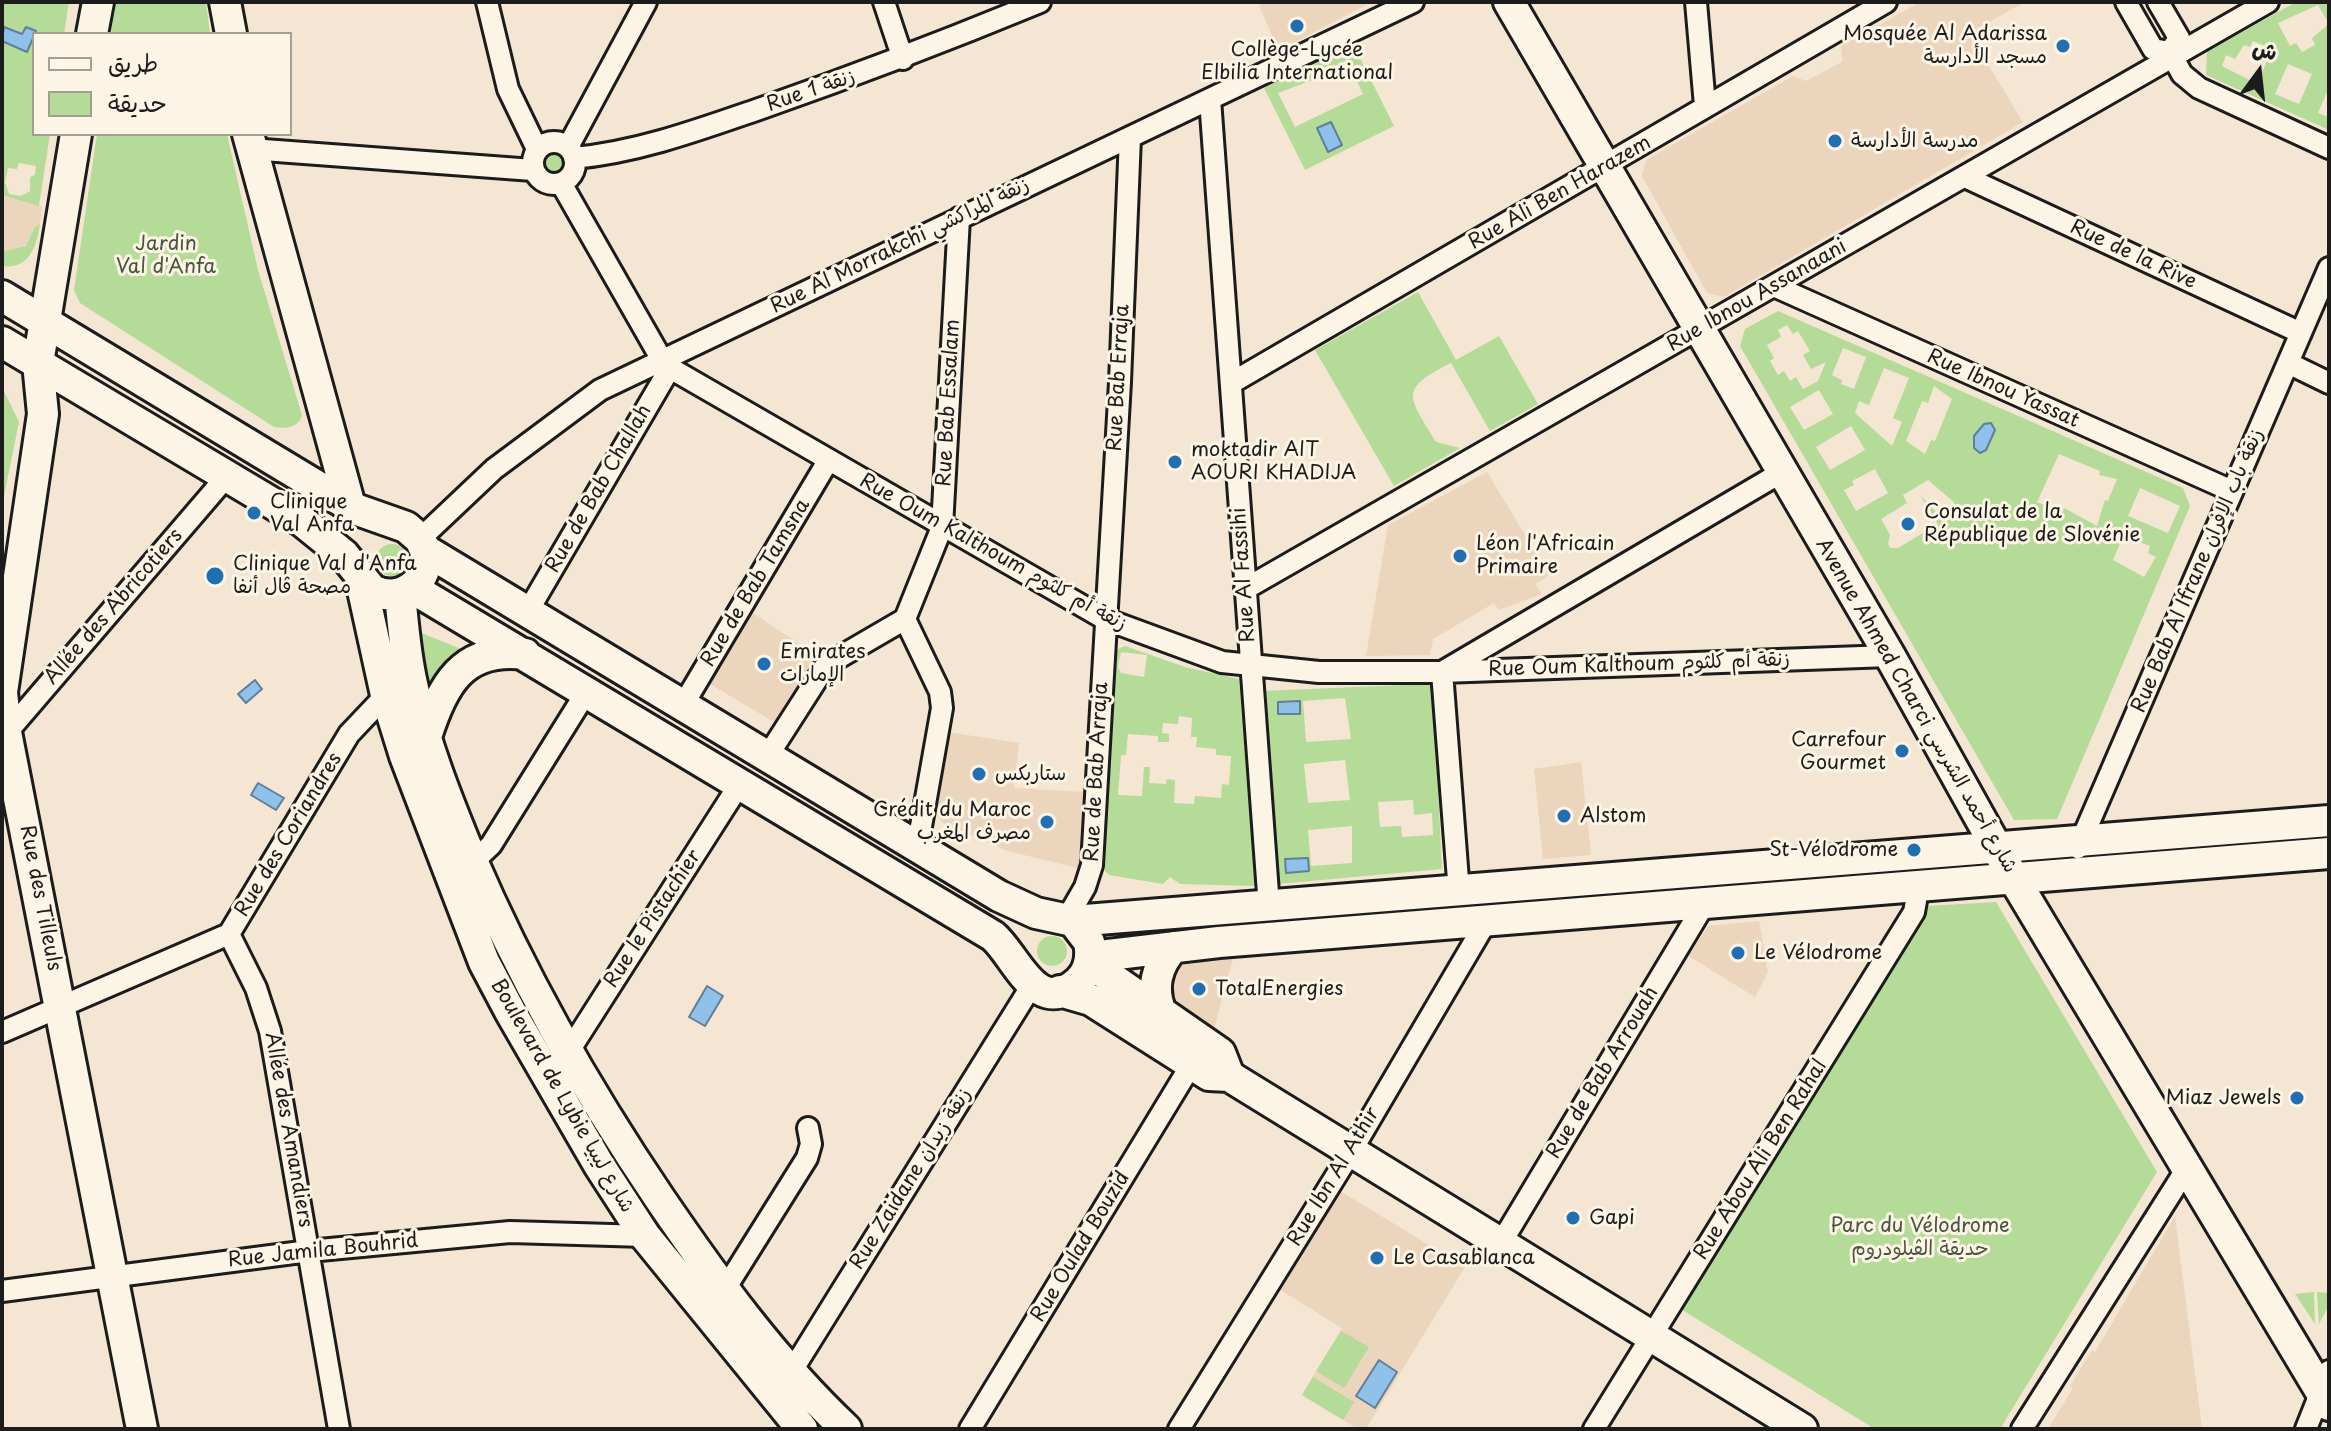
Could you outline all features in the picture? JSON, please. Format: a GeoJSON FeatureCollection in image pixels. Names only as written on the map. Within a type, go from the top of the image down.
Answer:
{"type":"FeatureCollection","features":[{"type":"Feature","properties":{"kind":"main road"},"geometry":{"type":"LineString","coordinates":[[92,32],[98,2]]}},
{"type":"Feature","properties":{"kind":"main road"},"geometry":{"type":"LineString","coordinates":[[225,2],[231,32]]}},
{"type":"Feature","properties":{"kind":"main road","name":"Avenue Ahmed Charci شارع أحمد الشرسي"},"geometry":{"type":"LineString","coordinates":[[1509,2],[1890,656],[2014,879],[2187,1168],[2326,1389]]}},
{"type":"Feature","properties":{"kind":"main road","name":"Rue des Tilleuls"},"geometry":{"type":"LineString","coordinates":[[76,136],[38,363],[43,414],[4,674],[4,735],[115,1277],[142,1429]]}},
{"type":"Feature","properties":{"kind":"main road"},"geometry":{"type":"LineString","coordinates":[[249,141],[350,506]]}},
{"type":"Feature","properties":{"kind":"main road"},"geometry":{"type":"LineString","coordinates":[[2,296],[350,506],[413,538],[917,849],[1017,906],[1064,918],[1086,934],[1090,960],[1080,980],[1036,979]]}},
{"type":"Feature","properties":{"kind":"main road"},"geometry":{"type":"LineString","coordinates":[[2,342],[302,521],[379,593],[406,591],[525,654],[993,936],[1036,979],[1091,1000],[1209,1075],[1229,1076],[1801,1429]]}},
{"type":"Feature","properties":{"kind":"main road"},"geometry":{"type":"LineString","coordinates":[[358,574],[355,553],[364,534],[381,525],[413,538],[424,571],[406,591]]}},
{"type":"Feature","properties":{"kind":"main road","name":"Boulevard de Lybie شارع ليبيا"},"geometry":{"type":"LineString","coordinates":[[358,574],[386,695],[405,756],[484,962],[547,1078],[645,1236],[774,1399],[802,1429]]}},
{"type":"Feature","properties":{"kind":"main road","name":"Boulevard de Lybie شارع ليبيا"},"geometry":{"type":"LineString","coordinates":[[406,591],[407,658],[426,737],[498,920],[567,1054],[627,1150],[725,1289],[790,1374],[846,1429]]}},
{"type":"Feature","properties":{"kind":"main road"},"geometry":{"type":"LineString","coordinates":[[426,737],[443,690],[457,672],[491,655],[525,654]]}},
{"type":"Feature","properties":{"kind":"main road"},"geometry":{"type":"LineString","coordinates":[[1036,979],[1015,945],[1022,930],[1035,920],[1459,893],[2329,820]]}},
{"type":"Feature","properties":{"kind":"main road"},"geometry":{"type":"LineString","coordinates":[[1090,960],[1174,947],[2329,853]]}},
{"type":"Feature","properties":{"kind":"main road"},"geometry":{"type":"LineString","coordinates":[[1161,1012],[1156,981],[1164,959],[1174,947]]}},
{"type":"Feature","properties":{"kind":"main road"},"geometry":{"type":"LineString","coordinates":[[1090,960],[1220,1053],[1229,1076]]}},
{"type":"Feature","properties":{"kind":"street"},"geometry":{"type":"LineString","coordinates":[[487,2],[508,89],[541,181],[561,183],[574,170],[571,152],[646,2]]}},
{"type":"Feature","properties":{"kind":"street"},"geometry":{"type":"LineString","coordinates":[[884,2],[903,59]]}},
{"type":"Feature","properties":{"kind":"street","name":"Rue 1 زنقة"},"geometry":{"type":"LineString","coordinates":[[571,152],[614,152],[687,133],[903,59],[1040,2]]}},
{"type":"Feature","properties":{"kind":"street","name":"Rue Al Morrakchi زنقة المراكشي"},"geometry":{"type":"LineString","coordinates":[[413,538],[568,410],[600,390],[666,364],[959,218],[1413,2]]}},
{"type":"Feature","properties":{"kind":"street"},"geometry":{"type":"LineString","coordinates":[[1696,2],[1705,106]]}},
{"type":"Feature","properties":{"kind":"street","name":"Rue Ali Ben Harazem"},"geometry":{"type":"LineString","coordinates":[[1233,382],[1605,168],[1884,2]]}},
{"type":"Feature","properties":{"kind":"street"},"geometry":{"type":"LineString","coordinates":[[2126,2],[2153,49],[2172,55],[2182,74],[2199,88],[2329,148]]}},
{"type":"Feature","properties":{"kind":"street"},"geometry":{"type":"LineString","coordinates":[[2158,2],[2179,38],[2172,55]]}},
{"type":"Feature","properties":{"kind":"street","name":"Rue Ibnou Assanaani"},"geometry":{"type":"LineString","coordinates":[[1245,589],[2268,2]]}},
{"type":"Feature","properties":{"kind":"street","name":"Rue Al Fassihi"},"geometry":{"type":"LineString","coordinates":[[1210,99],[1269,907]]}},
{"type":"Feature","properties":{"kind":"street","name":"Rue Bab Erraja"},"geometry":{"type":"LineString","coordinates":[[1105,619],[1120,382],[1130,137]]}},
{"type":"Feature","properties":{"kind":"street"},"geometry":{"type":"LineString","coordinates":[[249,141],[535,159]]}},
{"type":"Feature","properties":{"kind":"street"},"geometry":{"type":"LineString","coordinates":[[535,159],[549,142],[571,152]]}},
{"type":"Feature","properties":{"kind":"street","name":"Rue de la Rive"},"geometry":{"type":"LineString","coordinates":[[1965,177],[2301,333]]}},
{"type":"Feature","properties":{"kind":"street","name":"Rue Oum Kalthoum زنقة أم كلثوم"},"geometry":{"type":"LineString","coordinates":[[561,183],[666,364],[828,461],[1105,619],[1193,654],[1250,667],[1319,672],[1442,672],[1890,656]]}},
{"type":"Feature","properties":{"kind":"street","name":"Rue Bab Essalam"},"geometry":{"type":"LineString","coordinates":[[905,619],[942,527],[959,218]]}},
{"type":"Feature","properties":{"kind":"street","name":"Rue Bab Al Ifrane زنقة باب الإفران"},"geometry":{"type":"LineString","coordinates":[[2067,874],[2329,268]]}},
{"type":"Feature","properties":{"kind":"street","name":"Rue Ibnou Yassat"},"geometry":{"type":"LineString","coordinates":[[1774,286],[2232,491]]}},
{"type":"Feature","properties":{"kind":"street"},"geometry":{"type":"LineString","coordinates":[[2288,363],[2329,383]]}},
{"type":"Feature","properties":{"kind":"street","name":"Rue de Bab Challah"},"geometry":{"type":"LineString","coordinates":[[528,611],[666,364]]}},
{"type":"Feature","properties":{"kind":"street","name":"Rue de Bab Tamsna"},"geometry":{"type":"LineString","coordinates":[[683,705],[828,461]]}},
{"type":"Feature","properties":{"kind":"street"},"geometry":{"type":"LineString","coordinates":[[1459,893],[1442,672],[1782,472]]}},
{"type":"Feature","properties":{"kind":"street","name":"Allée des Abricotiers"},"geometry":{"type":"LineString","coordinates":[[4,735],[227,476]]}},
{"type":"Feature","properties":{"kind":"street"},"geometry":{"type":"LineString","coordinates":[[767,757],[826,665],[905,619],[940,692],[942,708],[917,849]]}},
{"type":"Feature","properties":{"kind":"street","name":"Rue de Bab Arraja"},"geometry":{"type":"LineString","coordinates":[[1064,918],[1085,887],[1092,865],[1105,619]]}},
{"type":"Feature","properties":{"kind":"street"},"geometry":{"type":"LineString","coordinates":[[473,862],[491,845],[587,691]]}},
{"type":"Feature","properties":{"kind":"street","name":"Rue des Coriandres"},"geometry":{"type":"LineString","coordinates":[[2,1032],[60,1004],[229,934],[349,734],[386,695]]}},
{"type":"Feature","properties":{"kind":"street","name":"Rue le Pistachier"},"geometry":{"type":"LineString","coordinates":[[567,1054],[739,785]]}},
{"type":"Feature","properties":{"kind":"street","name":"Rue Abou Ali Ben Rahal"},"geometry":{"type":"LineString","coordinates":[[1594,1429],[1914,912],[1916,901],[1913,887]]}},
{"type":"Feature","properties":{"kind":"street","name":"Rue de Bab Arrouah"},"geometry":{"type":"LineString","coordinates":[[1501,1243],[1705,903]]}},
{"type":"Feature","properties":{"kind":"street","name":"Rue Ibn Al Athir"},"geometry":{"type":"LineString","coordinates":[[1179,1429],[1352,1150],[1486,922]]}},
{"type":"Feature","properties":{"kind":"street","name":"Allée des Amandiers"},"geometry":{"type":"LineString","coordinates":[[229,934],[265,1009],[339,1429]]}},
{"type":"Feature","properties":{"kind":"street","name":"Rue Zaidane زنقة زيدان"},"geometry":{"type":"LineString","coordinates":[[790,1374],[1036,979]]}},
{"type":"Feature","properties":{"kind":"street","name":"Rue Oulad Bouzid"},"geometry":{"type":"LineString","coordinates":[[970,1429],[1191,1065]]}},
{"type":"Feature","properties":{"kind":"street"},"geometry":{"type":"LineString","coordinates":[[725,1289],[807,1158],[811,1144],[808,1128]]}},
{"type":"Feature","properties":{"kind":"street"},"geometry":{"type":"LineString","coordinates":[[2022,1429],[2187,1168]]}},
{"type":"Feature","properties":{"kind":"street","name":"Rue Jamila Bouhrid"},"geometry":{"type":"LineString","coordinates":[[2,1291],[309,1251],[510,1232],[645,1236]]}},
{"type":"Feature","properties":{"kind":"street"},"geometry":{"type":"LineString","coordinates":[[2306,1429],[2326,1389]]}},
{"type":"Feature","properties":{"kind":"shaded area","name":"Collège-Lycée Elbilia International"},"geometry":{"type":"Polygon","coordinates":[[[1258,2],[1372,2],[1278,51],[1258,2]]]}},
{"type":"Feature","properties":{"kind":"shaded area","name":"مدرسة الأدارسة"},"geometry":{"type":"Polygon","coordinates":[[[1920,2],[2025,2],[1969,33],[2023,122],[1724,297],[1707,293],[1642,176],[1646,160],[1793,76],[1806,81],[1842,62],[1841,46],[1920,2]]]}},
{"type":"Feature","properties":{"kind":"shaded area"},"geometry":{"type":"Polygon","coordinates":[[[2,195],[42,206],[40,224],[35,227],[29,244],[9,252],[2,252],[2,195]]]}},
{"type":"Feature","properties":{"kind":"shaded area","name":"Léon l'Africain Primaire"},"geometry":{"type":"Polygon","coordinates":[[[1487,472],[1549,575],[1535,584],[1542,594],[1499,610],[1494,603],[1433,639],[1430,655],[1366,656],[1388,525],[1487,472]]]}},
{"type":"Feature","properties":{"kind":"shaded area"},"geometry":{"type":"Polygon","coordinates":[[[750,611],[816,655],[776,723],[708,683],[750,611]]]}},
{"type":"Feature","properties":{"kind":"shaded area"},"geometry":{"type":"Polygon","coordinates":[[[947,732],[1019,743],[1014,788],[1084,792],[1079,868],[1007,851],[943,823],[934,812],[947,732]]]}},
{"type":"Feature","properties":{"kind":"shaded area"},"geometry":{"type":"Polygon","coordinates":[[[1581,762],[1591,855],[1543,859],[1534,769],[1581,762]]]}},
{"type":"Feature","properties":{"kind":"shaded area"},"geometry":{"type":"Polygon","coordinates":[[[1759,921],[1768,972],[1755,997],[1689,956],[1708,926],[1759,921]]]}},
{"type":"Feature","properties":{"kind":"shaded area"},"geometry":{"type":"Polygon","coordinates":[[[1234,955],[1212,1036],[1164,993],[1168,966],[1200,963],[1204,957],[1234,955]]]}},
{"type":"Feature","properties":{"kind":"shaded area"},"geometry":{"type":"Polygon","coordinates":[[[1337,1189],[1465,1267],[1366,1429],[1358,1429],[1302,1395],[1342,1328],[1277,1288],[1337,1189]]]}},
{"type":"Feature","properties":{"kind":"shaded area"},"geometry":{"type":"Polygon","coordinates":[[[2175,1216],[2202,1429],[2048,1429],[2073,1388],[2070,1386],[2092,1350],[2095,1352],[2175,1216]]]}},
{"type":"Feature","properties":{"kind":"green space"},"geometry":{"type":"Polygon","coordinates":[[[2,2],[69,2],[64,32],[22,34],[5,28],[2,33],[2,2]]]}},
{"type":"Feature","properties":{"kind":"green space"},"geometry":{"type":"Polygon","coordinates":[[[116,2],[206,2],[210,32],[111,32],[116,2]]]}},
{"type":"Feature","properties":{"kind":"green space"},"geometry":{"type":"Polygon","coordinates":[[[2296,2],[2329,2],[2329,24],[2329,87],[2318,113],[2329,117],[2329,130],[2206,75],[2207,52],[2296,2]],[[2318,5],[2278,23],[2290,46],[2296,43],[2302,52],[2315,45],[2312,38],[2329,24],[2318,5]],[[2253,41],[2250,47],[2244,45],[2235,59],[2226,55],[2222,66],[2257,84],[2270,54],[2266,52],[2268,47],[2253,41]],[[2288,64],[2275,94],[2299,104],[2312,74],[2288,64]]]}},
{"type":"Feature","properties":{"kind":"green space"},"geometry":{"type":"Polygon","coordinates":[[[2,41],[27,52],[32,41],[32,136],[50,136],[39,206],[2,195],[2,41]],[[19,163],[17,169],[8,168],[5,182],[9,194],[21,196],[30,191],[30,177],[35,175],[36,166],[19,163]]]}},
{"type":"Feature","properties":{"kind":"green space"},"geometry":{"type":"Polygon","coordinates":[[[1353,44],[1394,126],[1305,170],[1264,88],[1353,44]],[[1347,60],[1324,71],[1326,75],[1278,93],[1295,127],[1363,94],[1347,60]]]}},
{"type":"Feature","properties":{"kind":"green space","name":"Jardin Val d'Anfa"},"geometry":{"type":"Polygon","coordinates":[[[97,136],[227,136],[258,270],[302,415],[300,419],[287,428],[274,427],[80,303],[74,290],[97,136]]]}},
{"type":"Feature","properties":{"kind":"green space"},"geometry":{"type":"Polygon","coordinates":[[[554,151],[562,154],[565,162],[562,170],[554,173],[546,170],[543,162],[546,154],[554,151]]]}},
{"type":"Feature","properties":{"kind":"green space"},"geometry":{"type":"Polygon","coordinates":[[[40,224],[30,255],[19,264],[2,266],[2,252],[26,246],[35,227],[40,224]]]}},
{"type":"Feature","properties":{"kind":"green space"},"geometry":{"type":"Polygon","coordinates":[[[1418,292],[1456,360],[1499,336],[1538,404],[1490,431],[1451,363],[1434,372],[1415,388],[1415,404],[1436,442],[1460,448],[1394,486],[1315,350],[1418,292]]]}},
{"type":"Feature","properties":{"kind":"green space"},"geometry":{"type":"Polygon","coordinates":[[[1778,311],[2183,488],[2190,506],[2057,819],[2014,820],[1740,346],[1745,329],[1778,311]],[[1787,325],[1778,330],[1781,337],[1767,345],[1774,358],[1770,361],[1778,375],[1784,371],[1790,381],[1796,377],[1803,389],[1818,381],[1826,362],[1811,369],[1803,355],[1810,351],[1798,331],[1793,334],[1787,325]],[[1843,348],[1832,375],[1842,380],[1841,384],[1854,389],[1866,357],[1843,348]],[[1884,368],[1869,405],[1859,401],[1855,413],[1892,446],[1902,422],[1893,418],[1909,378],[1884,368]],[[1934,386],[1928,403],[1922,401],[1906,441],[1925,454],[1931,440],[1935,441],[1952,399],[1934,386]],[[1819,390],[1790,407],[1804,430],[1833,414],[1819,390]],[[1851,426],[1816,447],[1830,470],[1865,450],[1851,426]],[[1995,427],[1980,429],[1973,440],[1986,450],[1995,427]],[[2059,454],[2037,502],[2062,512],[2064,508],[2097,526],[2105,500],[2108,501],[2117,479],[2099,475],[2100,471],[2059,454]],[[1875,469],[1852,481],[1854,485],[1844,490],[1856,511],[1888,493],[1875,469]],[[1928,480],[1903,495],[1907,503],[1881,519],[1890,535],[1888,544],[1891,548],[1898,548],[1938,524],[1920,495],[1937,513],[1955,503],[1928,480]],[[2140,488],[2128,516],[2168,533],[2180,506],[2140,488]],[[2123,536],[2113,560],[2144,577],[2156,557],[2148,553],[2150,546],[2123,536]]]}},
{"type":"Feature","properties":{"kind":"green space"},"geometry":{"type":"Polygon","coordinates":[[[2,387],[19,422],[2,506],[2,387]]]}},
{"type":"Feature","properties":{"kind":"green space"},"geometry":{"type":"Polygon","coordinates":[[[392,544],[404,548],[408,560],[404,572],[392,576],[380,572],[376,560],[380,548],[392,544]]]}},
{"type":"Feature","properties":{"kind":"green space"},"geometry":{"type":"Polygon","coordinates":[[[414,630],[476,655],[427,699],[414,630]]]}},
{"type":"Feature","properties":{"kind":"green space"},"geometry":{"type":"Polygon","coordinates":[[[1125,646],[1185,667],[1239,679],[1255,886],[1180,884],[1170,877],[1163,884],[1109,875],[1101,866],[1112,652],[1125,646]],[[1121,652],[1118,667],[1121,673],[1144,677],[1147,655],[1121,652]],[[1179,716],[1178,724],[1163,723],[1162,733],[1169,734],[1169,742],[1158,742],[1158,736],[1128,734],[1126,755],[1121,755],[1118,795],[1142,796],[1144,767],[1150,767],[1149,783],[1166,784],[1167,779],[1175,780],[1174,803],[1194,804],[1195,796],[1221,798],[1222,784],[1229,785],[1231,756],[1216,755],[1216,749],[1196,747],[1197,737],[1191,737],[1192,718],[1179,716]]]}},
{"type":"Feature","properties":{"kind":"green space"},"geometry":{"type":"Polygon","coordinates":[[[1428,684],[1433,689],[1442,869],[1278,884],[1262,691],[1428,684]],[[1345,698],[1303,701],[1306,742],[1351,739],[1345,698]],[[1345,760],[1304,764],[1308,803],[1350,800],[1345,760]],[[1413,800],[1378,802],[1380,827],[1401,826],[1402,837],[1433,835],[1432,813],[1414,815],[1413,800]],[[1352,826],[1308,830],[1311,866],[1352,863],[1352,826]]]}},
{"type":"Feature","properties":{"kind":"green space","name":"Parc du Vélodrome حديقة الڤيلودروم"},"geometry":{"type":"Polygon","coordinates":[[[1996,902],[2157,1172],[2000,1429],[1875,1429],[1679,1308],[1927,906],[1996,902]]]}},
{"type":"Feature","properties":{"kind":"green space"},"geometry":{"type":"Polygon","coordinates":[[[1052,936],[1063,940],[1067,951],[1063,962],[1052,966],[1041,962],[1037,951],[1041,940],[1052,936]]]}},
{"type":"Feature","properties":{"kind":"green space"},"geometry":{"type":"Polygon","coordinates":[[[2314,1292],[2315,1324],[2295,1294],[2314,1292]]]}},
{"type":"Feature","properties":{"kind":"green space"},"geometry":{"type":"Polygon","coordinates":[[[2317,1292],[2329,1293],[2329,1305],[2319,1324],[2317,1292]]]}},
{"type":"Feature","properties":{"kind":"green space"},"geometry":{"type":"Polygon","coordinates":[[[1341,1331],[1369,1347],[1344,1388],[1316,1371],[1341,1331]]]}},
{"type":"Feature","properties":{"kind":"green space"},"geometry":{"type":"Polygon","coordinates":[[[1313,1377],[1354,1402],[1343,1420],[1302,1395],[1313,1377]]]}},
{"type":"Feature","properties":{"kind":"water"},"geometry":{"type":"Polygon","coordinates":[[[4,27],[22,34],[26,27],[36,31],[32,32],[27,52],[2,41],[4,27]]]}},
{"type":"Feature","properties":{"kind":"water"},"geometry":{"type":"Polygon","coordinates":[[[1331,122],[1342,145],[1328,152],[1317,128],[1331,122]]]}},
{"type":"Feature","properties":{"kind":"water"},"geometry":{"type":"Polygon","coordinates":[[[1991,423],[1995,430],[1986,450],[1980,453],[1974,448],[1974,436],[1984,424],[1991,423]]]}},
{"type":"Feature","properties":{"kind":"water"},"geometry":{"type":"Polygon","coordinates":[[[255,680],[262,689],[246,703],[238,694],[255,680]]]}},
{"type":"Feature","properties":{"kind":"water"},"geometry":{"type":"Polygon","coordinates":[[[1300,701],[1300,714],[1278,714],[1278,702],[1300,701]]]}},
{"type":"Feature","properties":{"kind":"water"},"geometry":{"type":"Polygon","coordinates":[[[258,783],[284,798],[276,810],[251,795],[258,783]]]}},
{"type":"Feature","properties":{"kind":"water"},"geometry":{"type":"Polygon","coordinates":[[[1308,858],[1309,871],[1286,873],[1285,859],[1308,858]]]}},
{"type":"Feature","properties":{"kind":"water"},"geometry":{"type":"Polygon","coordinates":[[[707,986],[723,996],[705,1026],[689,1017],[707,986]]]}},
{"type":"Feature","properties":{"kind":"water"},"geometry":{"type":"Polygon","coordinates":[[[1379,1360],[1397,1372],[1375,1408],[1356,1396],[1379,1360]]]}},
{"type":"Feature","properties":{"kind":"place","name":"Collège-Lycée Elbilia International"},"geometry":{"type":"Point","coordinates":[1297,26]}},
{"type":"Feature","properties":{"kind":"place","name":"Mosquée Al Adarissa مسجد الأدارسة"},"geometry":{"type":"Point","coordinates":[2063,46]}},
{"type":"Feature","properties":{"kind":"place","name":"مدرسة الأدارسة"},"geometry":{"type":"Point","coordinates":[1835,141]}},
{"type":"Feature","properties":{"kind":"place","name":"moktadir AIT AOURI KHADIJA"},"geometry":{"type":"Point","coordinates":[1175,462]}},
{"type":"Feature","properties":{"kind":"place","name":"Clinique Val Anfa"},"geometry":{"type":"Point","coordinates":[254,513]}},
{"type":"Feature","properties":{"kind":"place","name":"Consulat de la République de Slovénie"},"geometry":{"type":"Point","coordinates":[1908,524]}},
{"type":"Feature","properties":{"kind":"place","name":"Léon l'Africain Primaire"},"geometry":{"type":"Point","coordinates":[1460,556]}},
{"type":"Feature","properties":{"kind":"place","name":"Clinique Val d'Anfa مصحة ڤال أنفا"},"geometry":{"type":"Point","coordinates":[215,576]}},
{"type":"Feature","properties":{"kind":"place","name":"Emirates الإمارات"},"geometry":{"type":"Point","coordinates":[764,664]}},
{"type":"Feature","properties":{"kind":"place","name":"Carrefour Gourmet"},"geometry":{"type":"Point","coordinates":[1902,751]}},
{"type":"Feature","properties":{"kind":"place","name":"ستاربكس"},"geometry":{"type":"Point","coordinates":[979,774]}},
{"type":"Feature","properties":{"kind":"place","name":"Alstom"},"geometry":{"type":"Point","coordinates":[1564,816]}},
{"type":"Feature","properties":{"kind":"place","name":"Crédit du Maroc مصرف المغرب"},"geometry":{"type":"Point","coordinates":[1047,822]}},
{"type":"Feature","properties":{"kind":"place","name":"St-Vélodrome"},"geometry":{"type":"Point","coordinates":[1914,850]}},
{"type":"Feature","properties":{"kind":"place","name":"Le Vélodrome"},"geometry":{"type":"Point","coordinates":[1738,953]}},
{"type":"Feature","properties":{"kind":"place","name":"TotalEnergies"},"geometry":{"type":"Point","coordinates":[1199,989]}},
{"type":"Feature","properties":{"kind":"place","name":"Miaz Jewels"},"geometry":{"type":"Point","coordinates":[2297,1098]}},
{"type":"Feature","properties":{"kind":"place","name":"Gapi"},"geometry":{"type":"Point","coordinates":[1573,1218]}},
{"type":"Feature","properties":{"kind":"place","name":"Le Casablanca"},"geometry":{"type":"Point","coordinates":[1377,1258]}}]}
